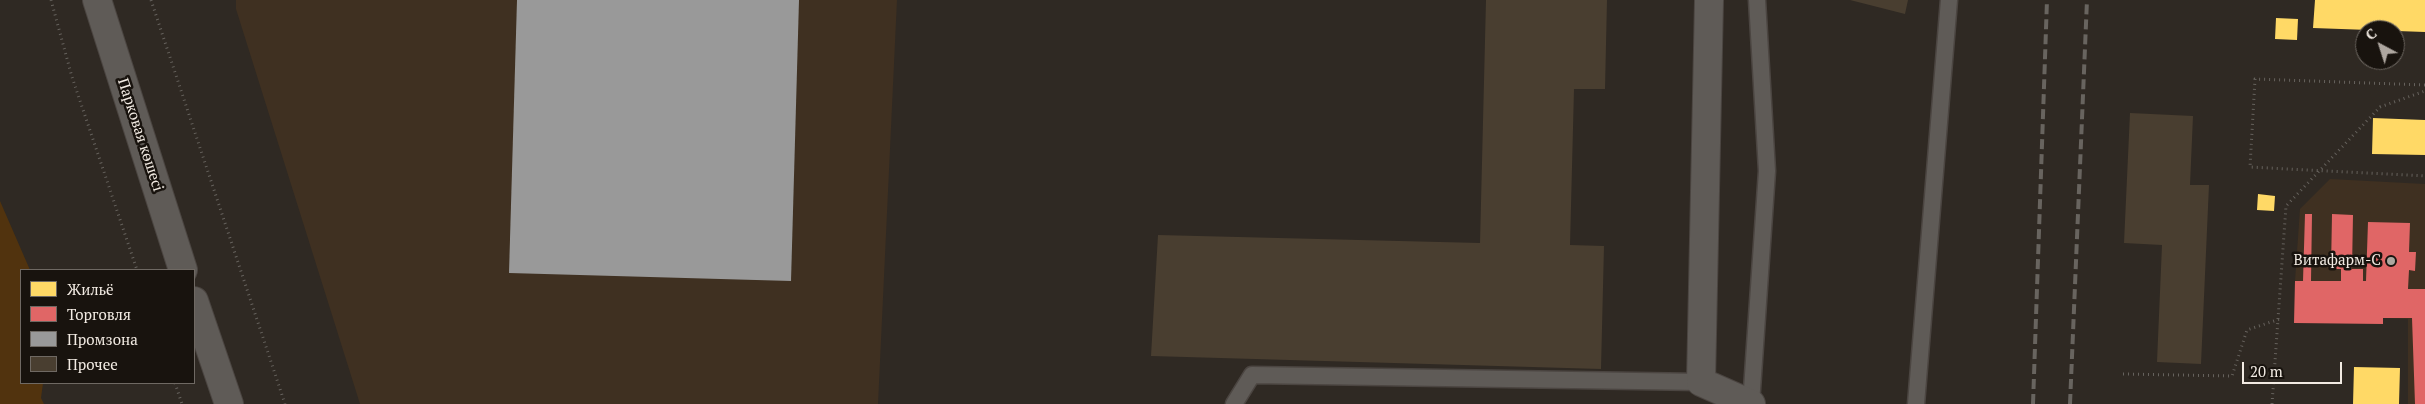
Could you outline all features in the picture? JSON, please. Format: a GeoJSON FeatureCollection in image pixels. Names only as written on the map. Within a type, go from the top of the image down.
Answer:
{"type":"FeatureCollection","features":[{"type":"Feature","properties":{"kind":"street","name":"Парковая көшесі"},"geometry":{"type":"LineString","coordinates":[[97,0],[183,269]]}},
{"type":"Feature","properties":{"kind":"street"},"geometry":{"type":"LineString","coordinates":[[1708,0],[1701,382],[1751,404]]}},
{"type":"Feature","properties":{"kind":"street"},"geometry":{"type":"LineString","coordinates":[[195,304],[229,404]]}},
{"type":"Feature","properties":{"kind":"lane"},"geometry":{"type":"LineString","coordinates":[[1751,404],[1767,171],[1757,0]]}},
{"type":"Feature","properties":{"kind":"lane"},"geometry":{"type":"LineString","coordinates":[[1916,404],[1949,0]]}},
{"type":"Feature","properties":{"kind":"lane"},"geometry":{"type":"LineString","coordinates":[[1234,404],[1252,375],[1701,382]]}},
{"type":"Feature","properties":{"kind":"path"},"geometry":{"type":"LineString","coordinates":[[51,0],[72,77],[137,269]]}},
{"type":"Feature","properties":{"kind":"path"},"geometry":{"type":"LineString","coordinates":[[151,0],[285,404]]}},
{"type":"Feature","properties":{"kind":"path"},"geometry":{"type":"LineString","coordinates":[[2425,85],[2255,80],[2250,167],[2425,176]]}},
{"type":"Feature","properties":{"kind":"path"},"geometry":{"type":"LineString","coordinates":[[2272,404],[2280,319],[2286,206],[2322,171],[2380,107],[2425,91]]}},
{"type":"Feature","properties":{"kind":"path"},"geometry":{"type":"LineString","coordinates":[[2123,374],[2232,376],[2247,330],[2280,319]]}},
{"type":"Feature","properties":{"kind":"path"},"geometry":{"type":"LineString","coordinates":[[175,384],[182,404]]}},
{"type":"Feature","properties":{"kind":"shaded area"},"geometry":{"type":"Polygon","coordinates":[[[236,0],[897,0],[878,404],[360,404],[236,9],[236,0]]]}},
{"type":"Feature","properties":{"kind":"shaded area"},"geometry":{"type":"Polygon","coordinates":[[[2330,179],[2425,184],[2425,404],[2408,404],[2408,319],[2383,318],[2311,281],[2295,281],[2300,209],[2330,179]]]}},
{"type":"Feature","properties":{"kind":"shaded area"},"geometry":{"type":"Polygon","coordinates":[[[0,201],[30,269],[20,269],[20,384],[43,384],[41,398],[44,404],[0,404],[0,201]]]}},
{"type":"Feature","properties":{"kind":"building: Жильё"},"geometry":{"type":"Polygon","coordinates":[[[2315,0],[2425,0],[2425,32],[2405,31],[2405,20],[2355,20],[2355,30],[2313,28],[2315,0]]]}},
{"type":"Feature","properties":{"kind":"building: Жильё"},"geometry":{"type":"Polygon","coordinates":[[[2276,18],[2298,19],[2297,40],[2275,39],[2276,18]]]}},
{"type":"Feature","properties":{"kind":"building: Жильё"},"geometry":{"type":"Polygon","coordinates":[[[2373,118],[2425,120],[2425,155],[2372,154],[2373,118]]]}},
{"type":"Feature","properties":{"kind":"building: Жильё"},"geometry":{"type":"Polygon","coordinates":[[[2258,194],[2275,196],[2274,211],[2257,210],[2258,194]]]}},
{"type":"Feature","properties":{"kind":"building: Жильё"},"geometry":{"type":"Polygon","coordinates":[[[2354,367],[2400,368],[2399,404],[2353,404],[2354,367]]]}},
{"type":"Feature","properties":{"kind":"building: Торговля"},"geometry":{"type":"Polygon","coordinates":[[[2305,214],[2312,214],[2311,281],[2341,281],[2341,269],[2331,269],[2332,214],[2353,215],[2352,269],[2363,269],[2363,281],[2366,281],[2368,222],[2410,223],[2409,252],[2416,252],[2415,271],[2409,270],[2408,289],[2425,289],[2425,404],[2415,404],[2412,318],[2383,318],[2383,324],[2294,323],[2295,281],[2303,281],[2305,214]]]}},
{"type":"Feature","properties":{"kind":"building: Промзона"},"geometry":{"type":"Polygon","coordinates":[[[517,0],[799,0],[791,281],[509,273],[517,0]]]}},
{"type":"Feature","properties":{"kind":"building: Прочее"},"geometry":{"type":"Polygon","coordinates":[[[1486,0],[1607,0],[1605,89],[1574,89],[1570,245],[1604,246],[1601,369],[1151,356],[1158,235],[1480,243],[1486,0]]]}},
{"type":"Feature","properties":{"kind":"building: Прочее"},"geometry":{"type":"Polygon","coordinates":[[[1850,0],[1908,0],[1905,14],[1850,0]]]}},
{"type":"Feature","properties":{"kind":"building: Прочее"},"geometry":{"type":"Polygon","coordinates":[[[2130,113],[2193,116],[2190,185],[2209,185],[2201,364],[2157,362],[2162,245],[2124,243],[2130,113]]]}},
{"type":"Feature","properties":{"kind":"railway"},"geometry":{"type":"LineString","coordinates":[[2033,404],[2047,0]]}},
{"type":"Feature","properties":{"kind":"railway"},"geometry":{"type":"LineString","coordinates":[[2070,404],[2087,0]]}},
{"type":"Feature","properties":{"kind":"place","name":"Витафарм-С"},"geometry":{"type":"Point","coordinates":[2391,261]}}]}
